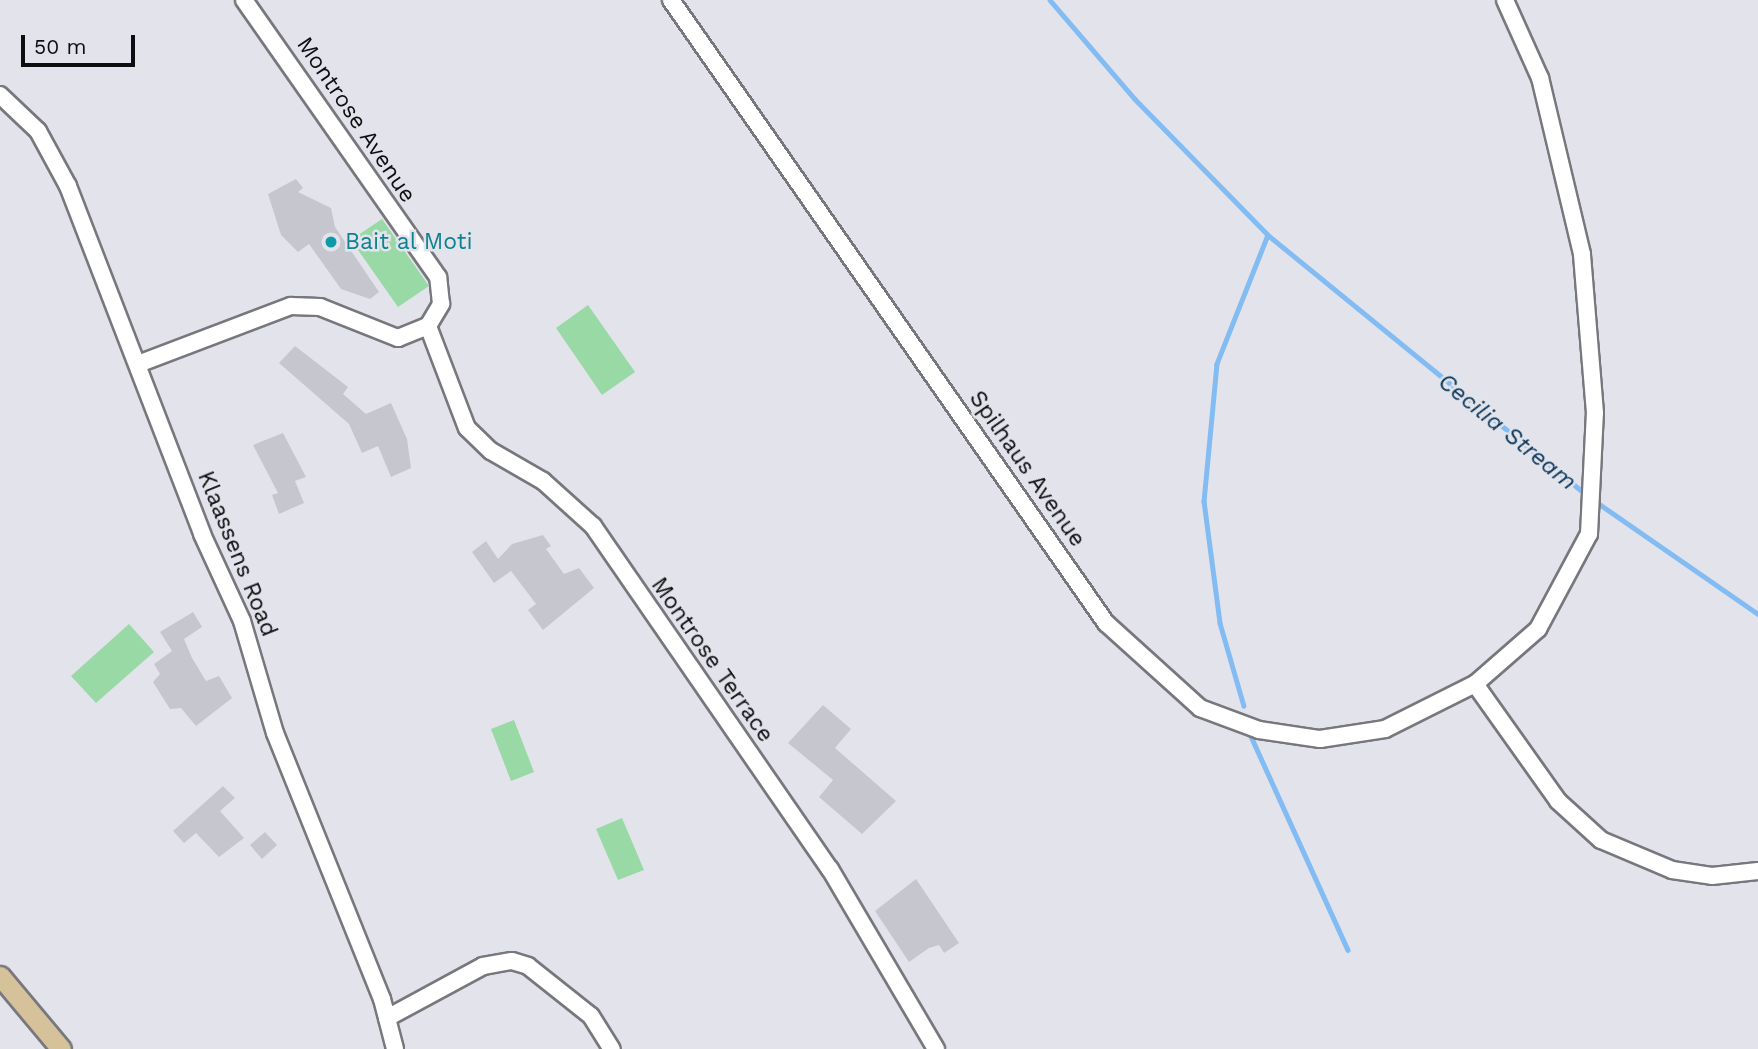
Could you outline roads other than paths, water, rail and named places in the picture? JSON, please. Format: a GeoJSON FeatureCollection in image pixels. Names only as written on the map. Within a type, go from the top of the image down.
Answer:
{"type":"FeatureCollection","features":[{"type":"Feature","properties":{"kind":"main road"},"geometry":{"type":"LineString","coordinates":[[1,978],[61,1049]]}},
{"type":"Feature","properties":{"kind":"street","name":"Montrose Avenue"},"geometry":{"type":"LineString","coordinates":[[244,0],[438,277],[441,304],[428,326]]}},
{"type":"Feature","properties":{"kind":"street","name":"Spilhaus Avenue"},"geometry":{"type":"LineString","coordinates":[[671,0],[1106,623],[1190,699],[1259,730],[1321,739],[1385,729],[1475,684],[1538,629],[1556,603],[1589,534],[1595,413],[1582,254],[1540,78],[1505,0]]}},
{"type":"Feature","properties":{"kind":"street","name":"Klaassens Road"},"geometry":{"type":"LineString","coordinates":[[0,95],[23,114],[52,154],[138,364],[202,534],[243,621],[275,733],[387,1018],[395,1049]]}},
{"type":"Feature","properties":{"kind":"street"},"geometry":{"type":"LineString","coordinates":[[138,364],[291,306],[320,307],[390,337],[413,335],[428,326]]}},
{"type":"Feature","properties":{"kind":"street","name":"Montrose Terrace"},"geometry":{"type":"LineString","coordinates":[[428,326],[467,428],[491,451],[543,481],[593,526],[830,869],[936,1049]]}},
{"type":"Feature","properties":{"kind":"street"},"geometry":{"type":"LineString","coordinates":[[1475,684],[1558,801],[1601,840],[1672,870],[1712,876],[1758,871]]}},
{"type":"Feature","properties":{"kind":"street"},"geometry":{"type":"LineString","coordinates":[[387,1018],[484,966],[512,961],[528,966],[591,1016],[611,1049]]}},
{"type":"Feature","properties":{"kind":"waterway"},"geometry":{"type":"LineString","coordinates":[[1050,0],[1135,99],[1268,235],[1217,364],[1204,501],[1220,623],[1244,706]]}},
{"type":"Feature","properties":{"kind":"waterway","name":"Cecilia Stream"},"geometry":{"type":"LineString","coordinates":[[1268,235],[1588,496]]}},
{"type":"Feature","properties":{"kind":"waterway","name":"Cecilia Stream"},"geometry":{"type":"LineString","coordinates":[[1595,501],[1758,614]]}},
{"type":"Feature","properties":{"kind":"waterway"},"geometry":{"type":"LineString","coordinates":[[1250,734],[1348,950]]}},
{"type":"Feature","properties":{"kind":"place","name":"Bait al Moti"},"geometry":{"type":"Point","coordinates":[331,242]}}]}
